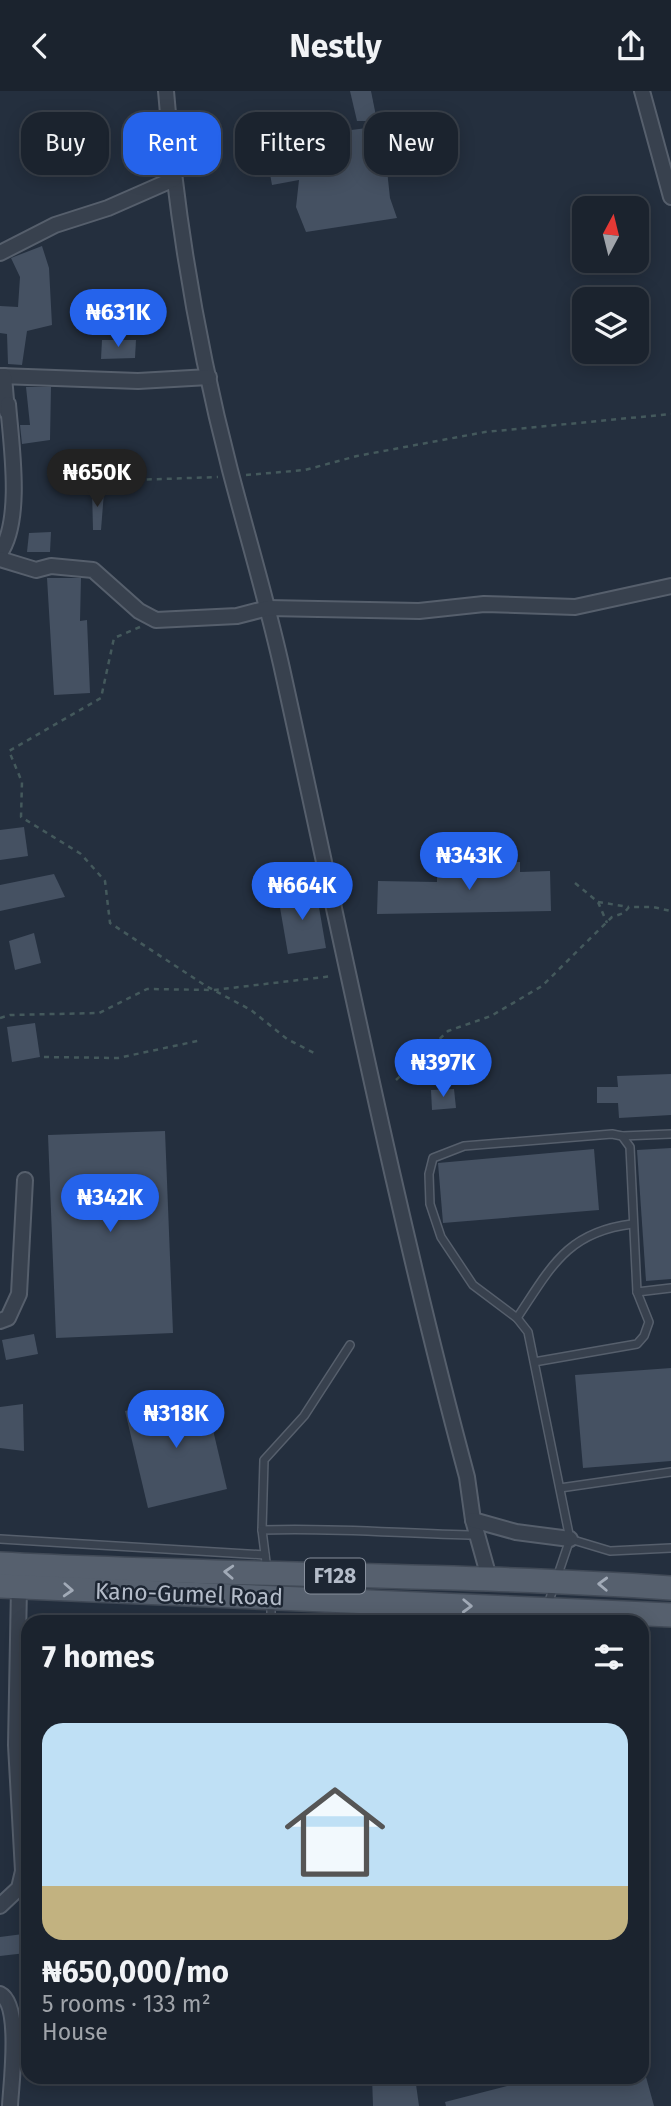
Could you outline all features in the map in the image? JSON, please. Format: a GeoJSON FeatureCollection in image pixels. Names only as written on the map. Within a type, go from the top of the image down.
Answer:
{"type":"FeatureCollection","features":[{"type":"Feature","properties":{"kind":"main road","name":"Kano-Gumel Road"},"geometry":{"type":"LineString","coordinates":[[0,1564],[268,1576],[671,1588]]}},
{"type":"Feature","properties":{"kind":"main road","name":"Kano-Gumel Road"},"geometry":{"type":"LineString","coordinates":[[10,1587],[268,1576],[419,1614],[546,1608],[614,1615]]}},
{"type":"Feature","properties":{"kind":"main road","name":"Kano-Gumel Road"},"geometry":{"type":"LineString","coordinates":[[649,1616],[671,1615]]}},
{"type":"Feature","properties":{"kind":"street"},"geometry":{"type":"LineString","coordinates":[[166,91],[174,179],[209,377],[232,477],[268,608],[347,975],[467,1478],[474,1528],[489,1581]]}},
{"type":"Feature","properties":{"kind":"street"},"geometry":{"type":"LineString","coordinates":[[642,91],[671,197]]}},
{"type":"Feature","properties":{"kind":"street"},"geometry":{"type":"LineString","coordinates":[[0,253],[55,225],[108,208],[174,179]]}},
{"type":"Feature","properties":{"kind":"street"},"geometry":{"type":"LineString","coordinates":[[0,553],[5,546],[11,513],[4,469],[8,404],[2,376],[138,381],[209,377]]}},
{"type":"Feature","properties":{"kind":"street"},"geometry":{"type":"LineString","coordinates":[[0,559],[36,570],[51,566],[93,569],[139,611],[156,620],[237,616],[268,608],[419,611],[484,604],[575,607],[671,586]]}},
{"type":"Feature","properties":{"kind":"street"},"geometry":{"type":"LineString","coordinates":[[0,1321],[8,1318],[19,1294],[25,1180]]}},
{"type":"Feature","properties":{"kind":"street"},"geometry":{"type":"LineString","coordinates":[[474,1528],[570,1539]]}},
{"type":"Feature","properties":{"kind":"street"},"geometry":{"type":"LineString","coordinates":[[10,1587],[21,1835]]}},
{"type":"Feature","properties":{"kind":"street"},"geometry":{"type":"LineString","coordinates":[[0,1906],[19,1888],[21,1880]]}},
{"type":"Feature","properties":{"kind":"street"},"geometry":{"type":"LineString","coordinates":[[0,1994],[6,1997],[11,2008],[14,2037],[10,2106]]}},
{"type":"Feature","properties":{"kind":"lane"},"geometry":{"type":"LineString","coordinates":[[546,1608],[557,1583],[570,1539],[528,1332],[517,1318],[473,1285],[441,1237],[430,1204],[429,1174],[433,1158],[464,1146],[612,1134],[671,1134]]}},
{"type":"Feature","properties":{"kind":"lane"},"geometry":{"type":"LineString","coordinates":[[534,1361],[637,1344],[644,1336],[649,1322],[636,1292],[630,1147],[622,1136]]}},
{"type":"Feature","properties":{"kind":"lane"},"geometry":{"type":"LineString","coordinates":[[517,1318],[553,1264],[579,1240],[603,1227],[632,1224]]}},
{"type":"Feature","properties":{"kind":"lane"},"geometry":{"type":"LineString","coordinates":[[636,1292],[671,1288]]}},
{"type":"Feature","properties":{"kind":"lane"},"geometry":{"type":"LineString","coordinates":[[271,1615],[262,1530],[264,1459],[304,1416],[349,1345]]}},
{"type":"Feature","properties":{"kind":"lane"},"geometry":{"type":"LineString","coordinates":[[560,1488],[671,1472]]}},
{"type":"Feature","properties":{"kind":"lane"},"geometry":{"type":"LineString","coordinates":[[262,1530],[314,1528],[382,1534],[474,1528]]}},
{"type":"Feature","properties":{"kind":"lane"},"geometry":{"type":"LineString","coordinates":[[0,1539],[268,1576]]}},
{"type":"Feature","properties":{"kind":"lane"},"geometry":{"type":"LineString","coordinates":[[570,1539],[610,1551],[671,1548]]}},
{"type":"Feature","properties":{"kind":"path"},"geometry":{"type":"LineString","coordinates":[[47,474],[134,479],[232,477],[305,470],[357,456],[485,432],[671,414]]}},
{"type":"Feature","properties":{"kind":"path"},"geometry":{"type":"LineString","coordinates":[[156,620],[114,638],[101,698],[9,751],[22,782],[21,817],[81,854],[104,881],[110,923],[214,990],[251,1010],[287,1039],[316,1054]]}},
{"type":"Feature","properties":{"kind":"path"},"geometry":{"type":"LineString","coordinates":[[575,883],[598,902],[607,923]]}},
{"type":"Feature","properties":{"kind":"path"},"geometry":{"type":"LineString","coordinates":[[598,902],[671,911]]}},
{"type":"Feature","properties":{"kind":"path"},"geometry":{"type":"LineString","coordinates":[[396,1080],[448,1031],[491,1016],[542,986],[607,923],[629,907]]}},
{"type":"Feature","properties":{"kind":"path"},"geometry":{"type":"LineString","coordinates":[[0,1018],[10,1015],[99,1013],[147,989],[214,990],[347,975]]}},
{"type":"Feature","properties":{"kind":"path"},"geometry":{"type":"LineString","coordinates":[[44,1057],[118,1058],[202,1040]]}},
{"type":"Feature","properties":{"kind":"building"},"geometry":{"type":"Polygon","coordinates":[[[350,91],[371,91],[375,112],[364,112],[364,121],[357,121],[350,91]]]}},
{"type":"Feature","properties":{"kind":"building"},"geometry":{"type":"Polygon","coordinates":[[[364,128],[364,175],[388,175],[390,198],[397,218],[306,232],[296,207],[299,180],[272,185],[270,175],[350,175],[350,130],[364,128]]]}},
{"type":"Feature","properties":{"kind":"building"},"geometry":{"type":"Polygon","coordinates":[[[42,246],[49,268],[52,325],[27,331],[22,365],[8,364],[7,334],[0,333],[0,306],[18,307],[20,277],[11,258],[42,246]]]}},
{"type":"Feature","properties":{"kind":"building"},"geometry":{"type":"Polygon","coordinates":[[[102,340],[136,340],[135,358],[101,359],[102,340]]]}},
{"type":"Feature","properties":{"kind":"building"},"geometry":{"type":"Polygon","coordinates":[[[26,387],[51,387],[50,440],[22,444],[20,425],[30,425],[26,387]]]}},
{"type":"Feature","properties":{"kind":"building"},"geometry":{"type":"Polygon","coordinates":[[[92,490],[104,492],[101,530],[93,530],[92,490]]]}},
{"type":"Feature","properties":{"kind":"building"},"geometry":{"type":"Polygon","coordinates":[[[51,532],[50,552],[27,552],[29,533],[51,532]]]}},
{"type":"Feature","properties":{"kind":"building"},"geometry":{"type":"Polygon","coordinates":[[[47,578],[81,578],[80,621],[87,620],[90,693],[54,695],[47,578]]]}},
{"type":"Feature","properties":{"kind":"building"},"geometry":{"type":"Polygon","coordinates":[[[24,827],[28,856],[0,860],[0,830],[24,827]]]}},
{"type":"Feature","properties":{"kind":"building"},"geometry":{"type":"Polygon","coordinates":[[[493,861],[520,862],[520,872],[550,871],[551,911],[377,914],[378,881],[437,882],[437,870],[492,874],[493,861]]]}},
{"type":"Feature","properties":{"kind":"building"},"geometry":{"type":"Polygon","coordinates":[[[54,874],[65,897],[0,911],[0,885],[54,874]]]}},
{"type":"Feature","properties":{"kind":"building"},"geometry":{"type":"Polygon","coordinates":[[[316,890],[326,948],[288,954],[278,896],[316,890]]]}},
{"type":"Feature","properties":{"kind":"building"},"geometry":{"type":"Polygon","coordinates":[[[34,933],[41,963],[15,970],[9,941],[34,933]]]}},
{"type":"Feature","properties":{"kind":"building"},"geometry":{"type":"Polygon","coordinates":[[[35,1023],[40,1057],[12,1062],[7,1027],[35,1023]]]}},
{"type":"Feature","properties":{"kind":"building"},"geometry":{"type":"Polygon","coordinates":[[[671,1074],[671,1115],[619,1118],[618,1103],[597,1103],[597,1087],[618,1087],[617,1076],[671,1074]]]}},
{"type":"Feature","properties":{"kind":"building"},"geometry":{"type":"Polygon","coordinates":[[[454,1089],[456,1108],[432,1110],[431,1090],[454,1089]]]}},
{"type":"Feature","properties":{"kind":"building"},"geometry":{"type":"Polygon","coordinates":[[[165,1131],[173,1333],[56,1338],[48,1135],[165,1131]]]}},
{"type":"Feature","properties":{"kind":"building"},"geometry":{"type":"Polygon","coordinates":[[[671,1148],[671,1279],[646,1281],[637,1150],[671,1148]]]}},
{"type":"Feature","properties":{"kind":"building"},"geometry":{"type":"Polygon","coordinates":[[[594,1149],[599,1210],[443,1223],[438,1163],[594,1149]]]}},
{"type":"Feature","properties":{"kind":"building"},"geometry":{"type":"Polygon","coordinates":[[[34,1334],[38,1354],[6,1360],[2,1340],[34,1334]]]}},
{"type":"Feature","properties":{"kind":"building"},"geometry":{"type":"Polygon","coordinates":[[[671,1368],[671,1461],[583,1468],[575,1375],[671,1368]]]}},
{"type":"Feature","properties":{"kind":"building"},"geometry":{"type":"Polygon","coordinates":[[[204,1392],[227,1489],[148,1508],[125,1411],[204,1392]]]}},
{"type":"Feature","properties":{"kind":"building"},"geometry":{"type":"Polygon","coordinates":[[[23,1404],[24,1451],[0,1448],[0,1407],[23,1404]]]}},
{"type":"Feature","properties":{"kind":"building"},"geometry":{"type":"Polygon","coordinates":[[[21,1934],[21,1954],[0,1956],[0,1937],[21,1934]]]}},
{"type":"Feature","properties":{"kind":"building"},"geometry":{"type":"Polygon","coordinates":[[[372,2084],[416,2084],[419,2106],[373,2106],[372,2084]]]}},
{"type":"Feature","properties":{"kind":"building"},"geometry":{"type":"Polygon","coordinates":[[[515,2084],[648,2084],[654,2106],[446,2106],[445,2102],[515,2084]]]}}]}
